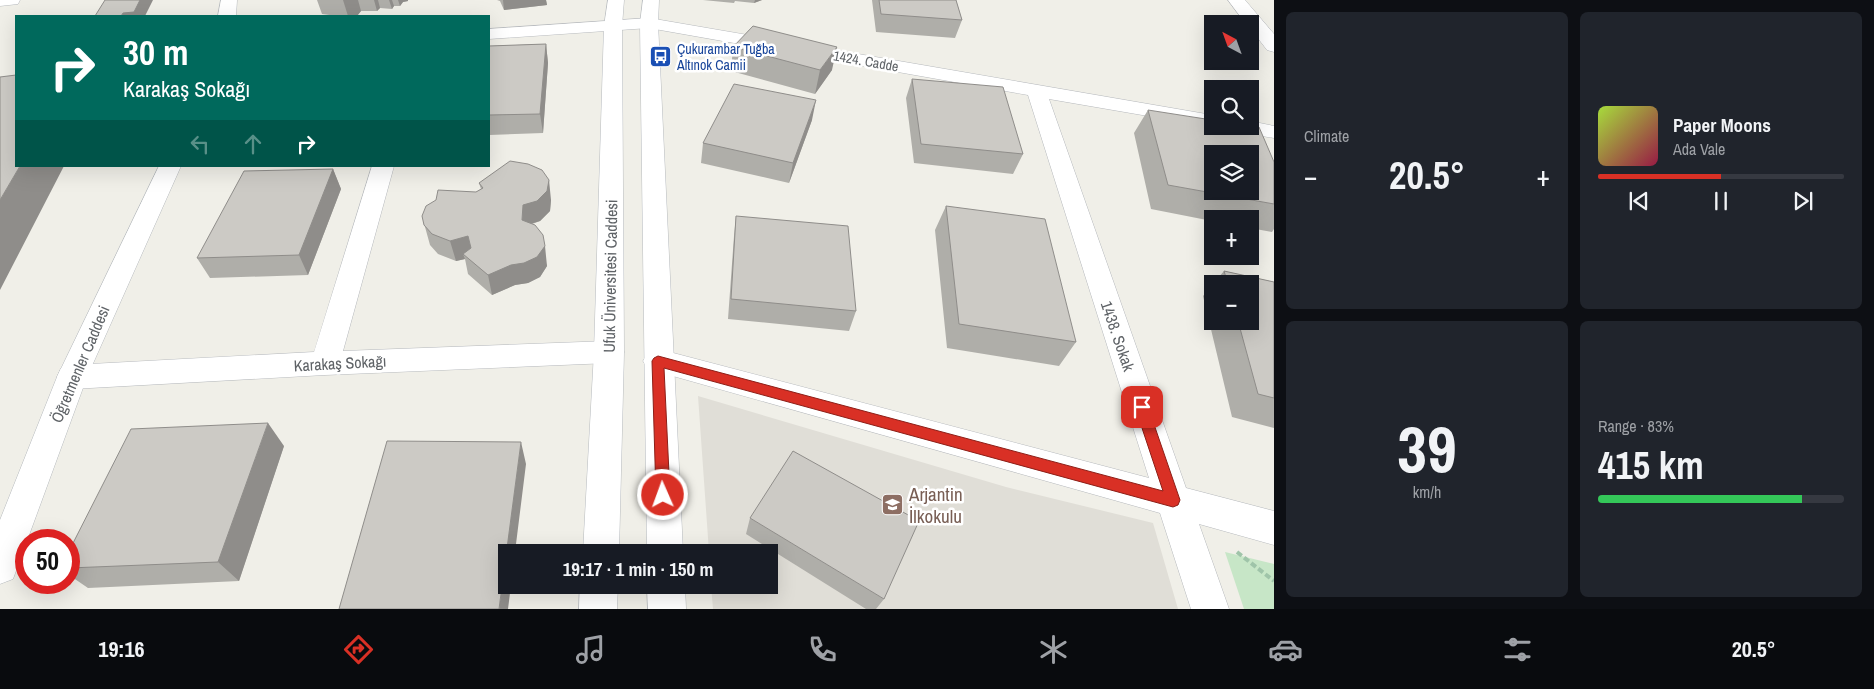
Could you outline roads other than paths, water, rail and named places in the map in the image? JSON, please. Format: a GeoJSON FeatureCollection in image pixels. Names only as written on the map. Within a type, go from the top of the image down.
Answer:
{"type":"FeatureCollection","features":[{"type":"Feature","properties":{"kind":"street"},"geometry":{"type":"LineString","coordinates":[[0,1],[12,0]]}},
{"type":"Feature","properties":{"kind":"street"},"geometry":{"type":"LineString","coordinates":[[227,15],[229,0]]}},
{"type":"Feature","properties":{"kind":"street"},"geometry":{"type":"LineString","coordinates":[[1236,0],[1274,46]]}},
{"type":"Feature","properties":{"kind":"street"},"geometry":{"type":"LineString","coordinates":[[650,11],[658,361],[665,544]]}},
{"type":"Feature","properties":{"kind":"street","name":"1424. Cadde"},"geometry":{"type":"LineString","coordinates":[[490,34],[614,13],[650,11],[1036,90],[1204,121]]}},
{"type":"Feature","properties":{"kind":"street","name":"Ufuk Üniversitesi Caddesi"},"geometry":{"type":"LineString","coordinates":[[600,544],[609,352],[614,13]]}},
{"type":"Feature","properties":{"kind":"street","name":"1438. Sokak"},"geometry":{"type":"LineString","coordinates":[[1036,90],[1210,609]]}},
{"type":"Feature","properties":{"kind":"street"},"geometry":{"type":"LineString","coordinates":[[1259,129],[1274,132]]}},
{"type":"Feature","properties":{"kind":"street","name":"Öğretmenler Caddesi"},"geometry":{"type":"LineString","coordinates":[[0,566],[72,377],[170,167]]}},
{"type":"Feature","properties":{"kind":"street"},"geometry":{"type":"LineString","coordinates":[[325,363],[384,167]]}},
{"type":"Feature","properties":{"kind":"street","name":"Karakaş Sokağı"},"geometry":{"type":"LineString","coordinates":[[72,377],[325,363],[609,352]]}},
{"type":"Feature","properties":{"kind":"street"},"geometry":{"type":"LineString","coordinates":[[658,361],[1274,528]]}},
{"type":"Feature","properties":{"kind":"street"},"geometry":{"type":"LineString","coordinates":[[598,609],[599,594]]}},
{"type":"Feature","properties":{"kind":"street"},"geometry":{"type":"LineString","coordinates":[[666,594],[667,609]]}},
{"type":"Feature","properties":{"kind":"place","name":"Çukurambar Tuğba Altınok Camii"},"geometry":{"type":"Point","coordinates":[661,57]}},
{"type":"Feature","properties":{"kind":"place","name":"Arjantin İlkokulu"},"geometry":{"type":"Point","coordinates":[893,505]}}]}
